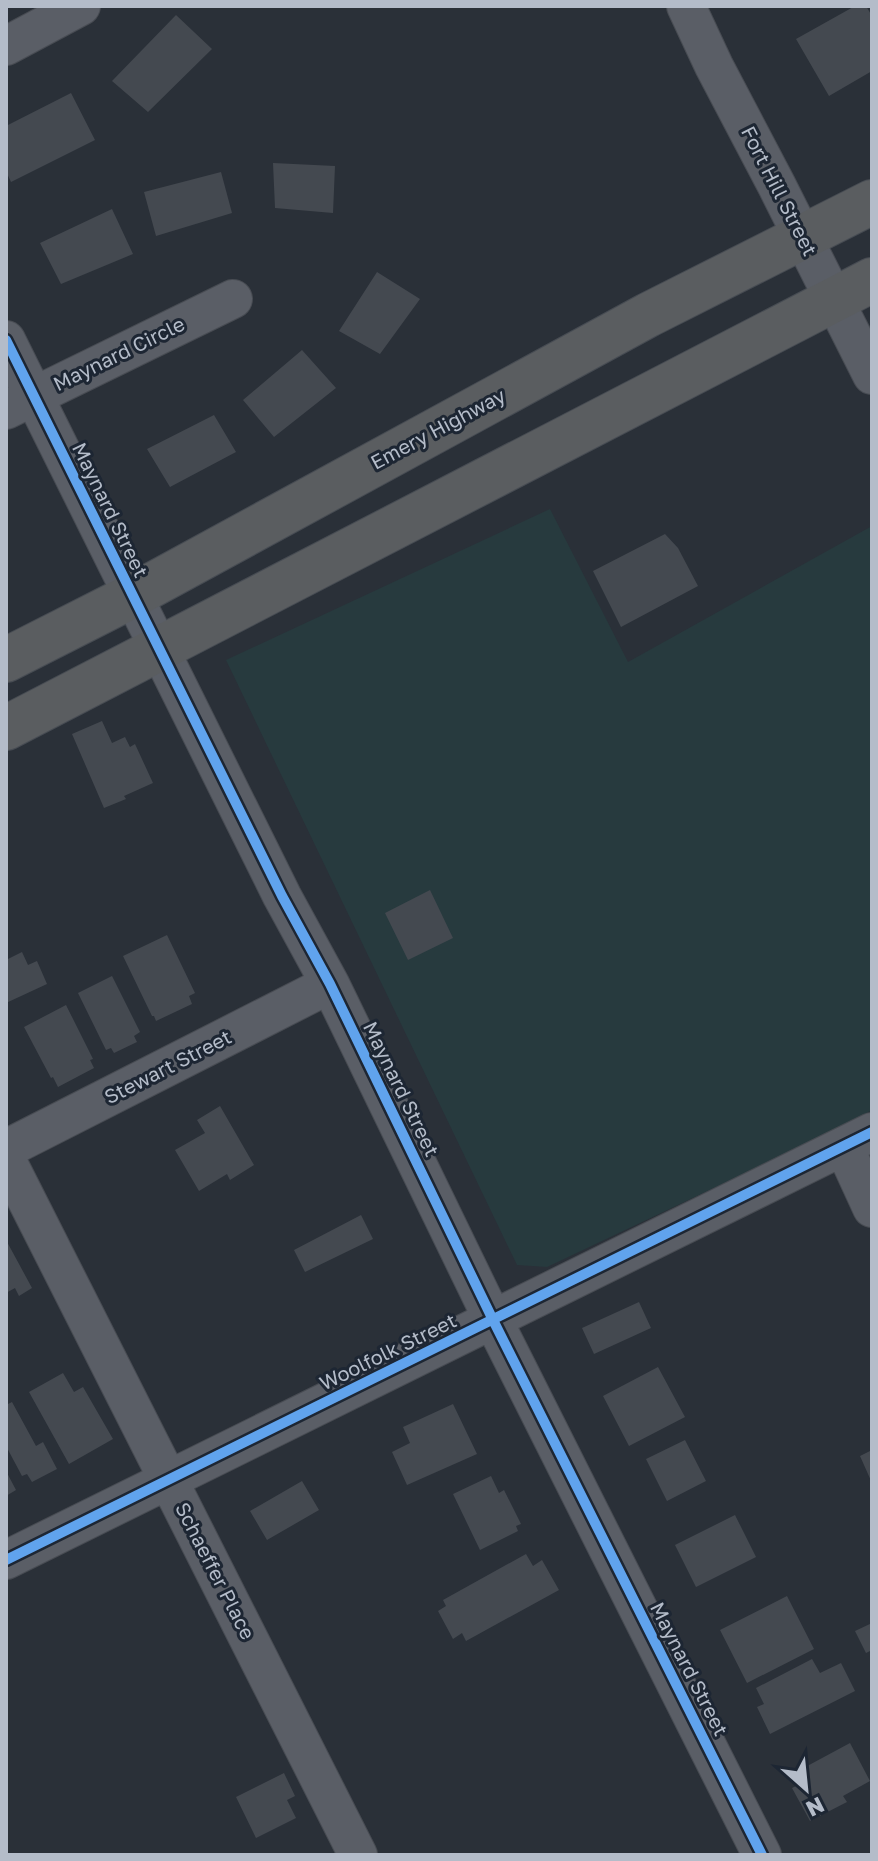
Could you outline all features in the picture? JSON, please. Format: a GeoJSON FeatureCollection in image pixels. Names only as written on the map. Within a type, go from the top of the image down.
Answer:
{"type":"FeatureCollection","features":[{"type":"Feature","properties":{"kind":"highway","name":"Emery Highway"},"geometry":{"type":"LineString","coordinates":[[6,660],[132,596],[648,315],[872,202]]}},
{"type":"Feature","properties":{"kind":"highway"},"geometry":{"type":"LineString","coordinates":[[6,728],[872,280]]}},
{"type":"Feature","properties":{"kind":"street"},"geometry":{"type":"LineString","coordinates":[[6,46],[81,6]]}},
{"type":"Feature","properties":{"kind":"street","name":"Fort Hill Street"},"geometry":{"type":"LineString","coordinates":[[686,6],[872,375]]}},
{"type":"Feature","properties":{"kind":"street","name":"Maynard Circle"},"geometry":{"type":"LineString","coordinates":[[20,403],[233,299]]}},
{"type":"Feature","properties":{"kind":"street","name":"Maynard Street"},"geometry":{"type":"LineString","coordinates":[[6,340],[20,403],[160,649],[282,896],[330,984],[493,1320],[762,1855]]}},
{"type":"Feature","properties":{"kind":"street","name":"Stewart Street"},"geometry":{"type":"LineString","coordinates":[[6,1149],[330,984]]}},
{"type":"Feature","properties":{"kind":"street"},"geometry":{"type":"LineString","coordinates":[[858,1140],[872,1208]]}},
{"type":"Feature","properties":{"kind":"street","name":"Woolfolk Street"},"geometry":{"type":"LineString","coordinates":[[6,1560],[858,1140]]}},
{"type":"Feature","properties":{"kind":"street","name":"Schaeffer Place"},"geometry":{"type":"LineString","coordinates":[[6,1159],[358,1855]]}},
{"type":"Feature","properties":{"kind":"green space"},"geometry":{"type":"Polygon","coordinates":[[[550,509],[628,662],[872,526],[872,1110],[547,1267],[517,1265],[226,660],[550,509]]]}},
{"type":"Feature","properties":{"kind":"building"},"geometry":{"type":"Polygon","coordinates":[[[855,6],[866,6],[872,16],[872,71],[829,96],[796,39],[855,6]]]}},
{"type":"Feature","properties":{"kind":"building"},"geometry":{"type":"Polygon","coordinates":[[[176,15],[212,49],[148,112],[112,81],[176,15]]]}},
{"type":"Feature","properties":{"kind":"building"},"geometry":{"type":"Polygon","coordinates":[[[71,93],[95,140],[11,182],[6,171],[6,126],[71,93]]]}},
{"type":"Feature","properties":{"kind":"building"},"geometry":{"type":"Polygon","coordinates":[[[273,163],[335,166],[333,213],[275,208],[273,163]]]}},
{"type":"Feature","properties":{"kind":"building"},"geometry":{"type":"Polygon","coordinates":[[[221,172],[232,213],[156,236],[144,192],[221,172]]]}},
{"type":"Feature","properties":{"kind":"building"},"geometry":{"type":"Polygon","coordinates":[[[112,209],[133,254],[61,284],[40,243],[112,209]]]}},
{"type":"Feature","properties":{"kind":"building"},"geometry":{"type":"Polygon","coordinates":[[[377,272],[420,299],[380,354],[339,331],[377,272]]]}},
{"type":"Feature","properties":{"kind":"building"},"geometry":{"type":"Polygon","coordinates":[[[302,350],[336,388],[274,437],[243,400],[302,350]]]}},
{"type":"Feature","properties":{"kind":"building"},"geometry":{"type":"Polygon","coordinates":[[[214,415],[236,452],[170,487],[147,449],[214,415]]]}},
{"type":"Feature","properties":{"kind":"building"},"geometry":{"type":"Polygon","coordinates":[[[665,534],[678,548],[698,586],[621,627],[593,571],[665,534]]]}},
{"type":"Feature","properties":{"kind":"building"},"geometry":{"type":"Polygon","coordinates":[[[102,721],[112,743],[125,737],[130,747],[135,744],[153,783],[104,808],[72,734],[102,721]]]}},
{"type":"Feature","properties":{"kind":"building"},"geometry":{"type":"Polygon","coordinates":[[[430,890],[453,938],[408,960],[385,913],[430,890]]]}},
{"type":"Feature","properties":{"kind":"building"},"geometry":{"type":"Polygon","coordinates":[[[167,935],[195,993],[189,996],[192,1004],[156,1021],[123,956],[167,935]]]}},
{"type":"Feature","properties":{"kind":"building"},"geometry":{"type":"Polygon","coordinates":[[[22,952],[28,965],[37,961],[47,984],[6,1003],[6,960],[22,952]]]}},
{"type":"Feature","properties":{"kind":"building"},"geometry":{"type":"Polygon","coordinates":[[[112,976],[140,1032],[134,1036],[137,1042],[114,1053],[111,1048],[106,1050],[78,993],[112,976]]]}},
{"type":"Feature","properties":{"kind":"building"},"geometry":{"type":"Polygon","coordinates":[[[66,1005],[93,1059],[90,1060],[94,1068],[58,1087],[24,1027],[66,1005]]]}},
{"type":"Feature","properties":{"kind":"building"},"geometry":{"type":"Polygon","coordinates":[[[220,1106],[254,1165],[230,1180],[227,1174],[199,1191],[175,1150],[205,1133],[197,1120],[220,1106]]]}},
{"type":"Feature","properties":{"kind":"building"},"geometry":{"type":"Polygon","coordinates":[[[361,1215],[373,1239],[305,1272],[294,1250],[361,1215]]]}},
{"type":"Feature","properties":{"kind":"building"},"geometry":{"type":"Polygon","coordinates":[[[6,1240],[32,1288],[19,1296],[15,1288],[6,1293],[6,1240]]]}},
{"type":"Feature","properties":{"kind":"building"},"geometry":{"type":"Polygon","coordinates":[[[639,1302],[651,1328],[594,1354],[582,1328],[639,1302]]]}},
{"type":"Feature","properties":{"kind":"building"},"geometry":{"type":"Polygon","coordinates":[[[658,1367],[685,1417],[629,1446],[603,1396],[658,1367]]]}},
{"type":"Feature","properties":{"kind":"building"},"geometry":{"type":"Polygon","coordinates":[[[63,1373],[74,1392],[83,1387],[113,1439],[69,1464],[29,1392],[63,1373]]]}},
{"type":"Feature","properties":{"kind":"building"},"geometry":{"type":"Polygon","coordinates":[[[12,1402],[36,1446],[43,1442],[57,1469],[32,1482],[27,1474],[22,1476],[6,1446],[6,1405],[12,1402]]]}},
{"type":"Feature","properties":{"kind":"building"},"geometry":{"type":"Polygon","coordinates":[[[453,1404],[477,1454],[407,1485],[392,1452],[410,1443],[403,1427],[453,1404]]]}},
{"type":"Feature","properties":{"kind":"building"},"geometry":{"type":"Polygon","coordinates":[[[685,1440],[706,1481],[667,1501],[646,1459],[685,1440]]]}},
{"type":"Feature","properties":{"kind":"building"},"geometry":{"type":"Polygon","coordinates":[[[872,1450],[872,1483],[860,1456],[872,1450]]]}},
{"type":"Feature","properties":{"kind":"building"},"geometry":{"type":"Polygon","coordinates":[[[6,1471],[16,1490],[6,1496],[6,1471]]]}},
{"type":"Feature","properties":{"kind":"building"},"geometry":{"type":"Polygon","coordinates":[[[491,1476],[499,1493],[504,1490],[521,1524],[516,1526],[518,1531],[480,1550],[453,1494],[491,1476]]]}},
{"type":"Feature","properties":{"kind":"building"},"geometry":{"type":"Polygon","coordinates":[[[302,1481],[319,1510],[267,1540],[250,1511],[302,1481]]]}},
{"type":"Feature","properties":{"kind":"building"},"geometry":{"type":"Polygon","coordinates":[[[735,1515],[756,1557],[696,1587],[675,1545],[735,1515]]]}},
{"type":"Feature","properties":{"kind":"building"},"geometry":{"type":"Polygon","coordinates":[[[526,1554],[533,1566],[542,1560],[559,1590],[466,1641],[462,1633],[453,1639],[438,1611],[446,1606],[443,1600],[526,1554]]]}},
{"type":"Feature","properties":{"kind":"building"},"geometry":{"type":"Polygon","coordinates":[[[787,1596],[814,1649],[747,1683],[720,1630],[787,1596]]]}},
{"type":"Feature","properties":{"kind":"building"},"geometry":{"type":"Polygon","coordinates":[[[872,1623],[872,1650],[866,1653],[855,1631],[872,1623]]]}},
{"type":"Feature","properties":{"kind":"building"},"geometry":{"type":"Polygon","coordinates":[[[812,1659],[820,1673],[841,1663],[855,1691],[770,1734],[757,1707],[764,1704],[756,1688],[812,1659]]]}},
{"type":"Feature","properties":{"kind":"building"},"geometry":{"type":"Polygon","coordinates":[[[850,1743],[870,1781],[843,1796],[847,1802],[810,1821],[792,1788],[804,1782],[798,1771],[850,1743]]]}},
{"type":"Feature","properties":{"kind":"building"},"geometry":{"type":"Polygon","coordinates":[[[284,1773],[295,1796],[287,1800],[296,1818],[256,1838],[236,1797],[284,1773]]]}},
{"type":"Feature","properties":{"kind":"cycle path"},"geometry":{"type":"LineString","coordinates":[[6,340],[762,1855]]}},
{"type":"Feature","properties":{"kind":"cycle path"},"geometry":{"type":"LineString","coordinates":[[6,1560],[872,1132]]}}]}
